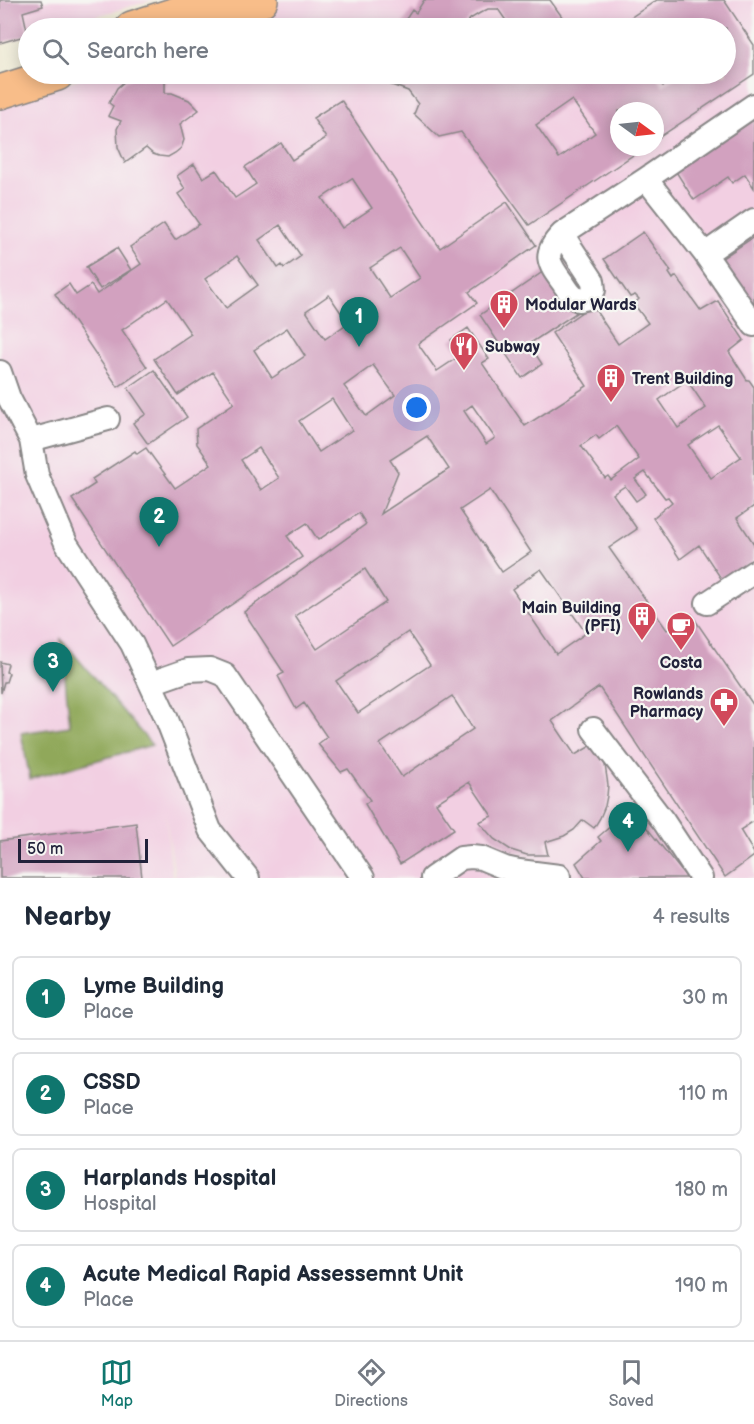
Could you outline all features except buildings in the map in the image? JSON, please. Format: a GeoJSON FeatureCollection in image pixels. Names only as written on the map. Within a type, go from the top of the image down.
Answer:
{"type":"FeatureCollection","features":[{"type":"Feature","properties":{"kind":"highway"},"geometry":{"type":"LineString","coordinates":[[178,15],[212,0]]}},
{"type":"Feature","properties":{"kind":"highway"},"geometry":{"type":"LineString","coordinates":[[224,18],[261,0]]}},
{"type":"Feature","properties":{"kind":"highway"},"geometry":{"type":"LineString","coordinates":[[178,15],[198,18]]}},
{"type":"Feature","properties":{"kind":"highway"},"geometry":{"type":"LineString","coordinates":[[0,68],[18,64]]}},
{"type":"Feature","properties":{"kind":"highway"},"geometry":{"type":"LineString","coordinates":[[0,92],[25,84]]}},
{"type":"Feature","properties":{"kind":"lane"},"geometry":{"type":"LineString","coordinates":[[562,234],[754,105]]}},
{"type":"Feature","properties":{"kind":"lane"},"geometry":{"type":"LineString","coordinates":[[646,179],[705,254],[754,325]]}},
{"type":"Feature","properties":{"kind":"lane"},"geometry":{"type":"LineString","coordinates":[[705,254],[754,220]]}},
{"type":"Feature","properties":{"kind":"lane"},"geometry":{"type":"LineString","coordinates":[[0,372],[9,398],[31,440],[37,475],[66,543],[132,644],[166,717],[210,830],[248,878]]}},
{"type":"Feature","properties":{"kind":"lane"},"geometry":{"type":"LineString","coordinates":[[31,440],[108,419]]}},
{"type":"Feature","properties":{"kind":"lane"},"geometry":{"type":"LineString","coordinates":[[707,603],[754,572]]}},
{"type":"Feature","properties":{"kind":"lane"},"geometry":{"type":"LineString","coordinates":[[151,683],[188,670],[210,669],[225,675],[363,878]]}},
{"type":"Feature","properties":{"kind":"lane"},"geometry":{"type":"LineString","coordinates":[[593,729],[664,822],[701,878]]}},
{"type":"Feature","properties":{"kind":"lane"},"geometry":{"type":"LineString","coordinates":[[432,878],[461,858],[471,857],[481,858],[519,872],[559,876]]}},
{"type":"Feature","properties":{"kind":"shaded area"},"geometry":{"type":"Polygon","coordinates":[[[0,0],[154,0],[90,18],[18,18],[18,39],[0,44],[0,0]]]}},
{"type":"Feature","properties":{"kind":"shaded area"},"geometry":{"type":"Polygon","coordinates":[[[282,0],[754,0],[754,878],[175,878],[165,811],[173,878],[0,878],[0,108],[64,84],[736,84],[736,18],[234,18],[282,0]]]}},
{"type":"Feature","properties":{"kind":"green space"},"geometry":{"type":"Polygon","coordinates":[[[61,639],[152,745],[30,779],[21,733],[70,726],[61,639]]]}},
{"type":"Feature","properties":{"kind":"place","name":"Modular Wards"},"geometry":{"type":"Point","coordinates":[504,330]}},
{"type":"Feature","properties":{"kind":"place","name":"Lyme Building"},"geometry":{"type":"Point","coordinates":[359,347]}},
{"type":"Feature","properties":{"kind":"place","name":"Subway"},"geometry":{"type":"Point","coordinates":[464,372]}},
{"type":"Feature","properties":{"kind":"place","name":"Trent Building"},"geometry":{"type":"Point","coordinates":[611,404]}},
{"type":"Feature","properties":{"kind":"place","name":"CSSD"},"geometry":{"type":"Point","coordinates":[159,547]}},
{"type":"Feature","properties":{"kind":"place","name":"Main Building (PFI)"},"geometry":{"type":"Point","coordinates":[642,642]}},
{"type":"Feature","properties":{"kind":"place","name":"Costa"},"geometry":{"type":"Point","coordinates":[681,652]}},
{"type":"Feature","properties":{"kind":"place","name":"Harplands Hospital"},"geometry":{"type":"Point","coordinates":[53,692]}},
{"type":"Feature","properties":{"kind":"place","name":"Rowlands Pharmacy"},"geometry":{"type":"Point","coordinates":[724,728]}},
{"type":"Feature","properties":{"kind":"place","name":"Acute Medical Rapid Assessemnt Unit"},"geometry":{"type":"Point","coordinates":[628,852]}}]}
